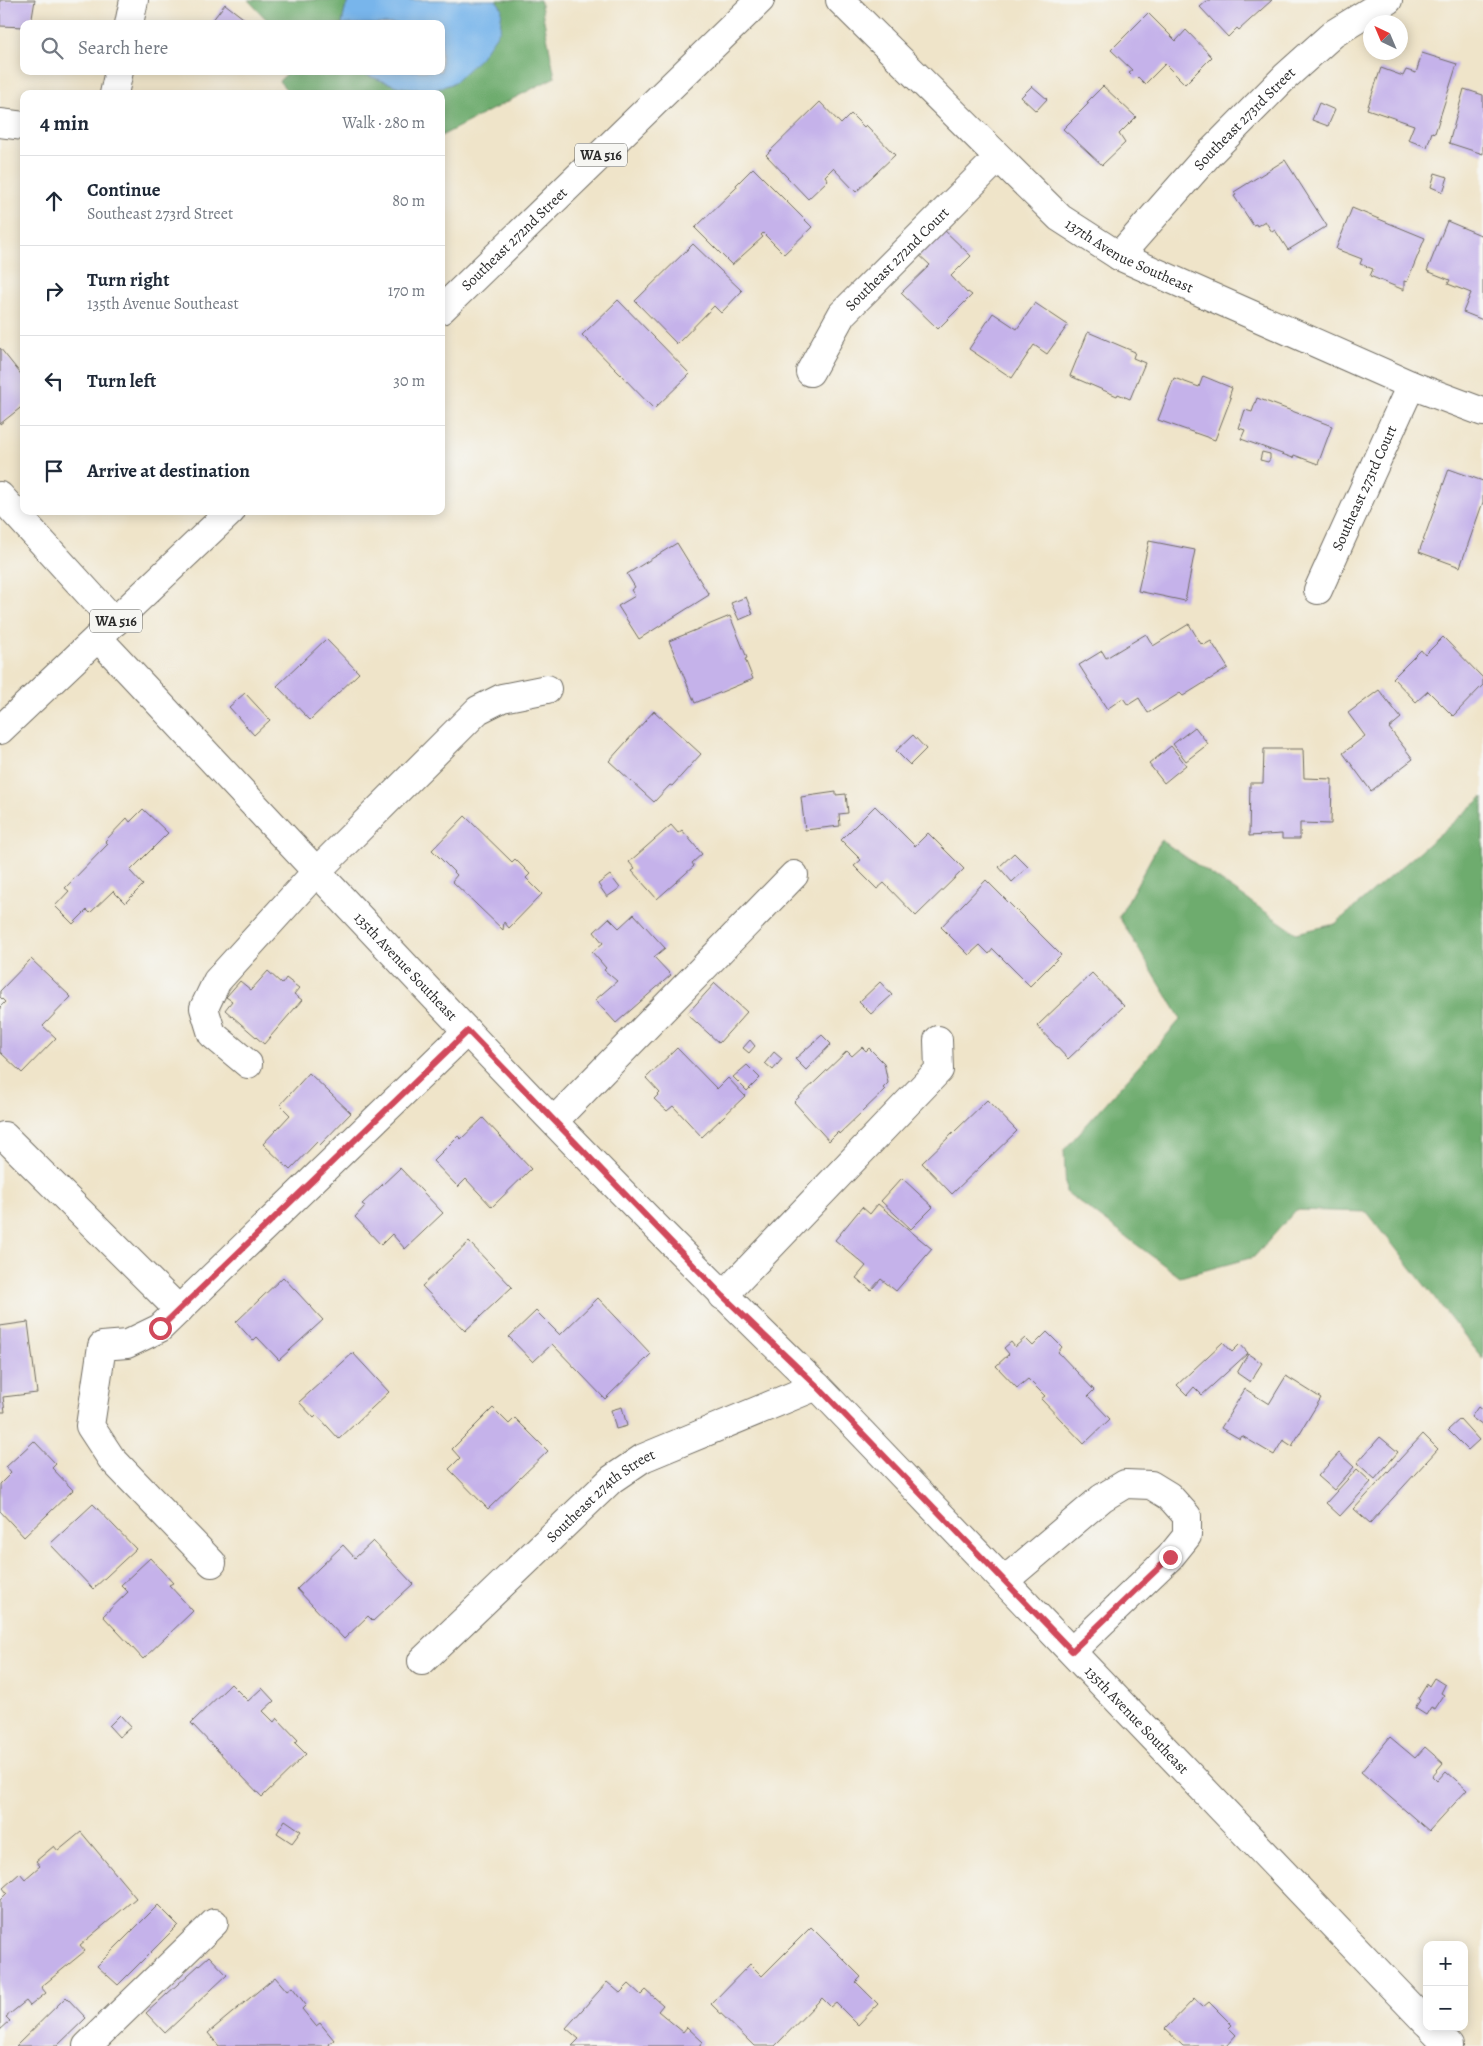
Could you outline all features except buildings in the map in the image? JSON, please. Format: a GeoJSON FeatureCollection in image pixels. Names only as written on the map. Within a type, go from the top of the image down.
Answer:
{"type":"FeatureCollection","features":[{"type":"Feature","properties":{"kind":"street"},"geometry":{"type":"LineString","coordinates":[[130,20],[134,0]]}},
{"type":"Feature","properties":{"kind":"street","name":"Southeast 272nd Street"},"geometry":{"type":"LineString","coordinates":[[445,306],[760,0]]}},
{"type":"Feature","properties":{"kind":"street","name":"137th Avenue Southeast"},"geometry":{"type":"LineString","coordinates":[[840,0],[1060,218],[1119,256],[1411,385],[1483,412]]}},
{"type":"Feature","properties":{"kind":"street","name":"Southeast 273rd Street"},"geometry":{"type":"LineString","coordinates":[[1119,256],[1208,155],[1285,77],[1333,34],[1388,0]]}},
{"type":"Feature","properties":{"kind":"street"},"geometry":{"type":"LineString","coordinates":[[115,90],[118,75]]}},
{"type":"Feature","properties":{"kind":"street"},"geometry":{"type":"LineString","coordinates":[[0,123],[20,126]]}},
{"type":"Feature","properties":{"kind":"street","name":"Southeast 272nd Court"},"geometry":{"type":"LineString","coordinates":[[810,372],[842,314],[998,158]]}},
{"type":"Feature","properties":{"kind":"street","name":"Southeast 273rd Court"},"geometry":{"type":"LineString","coordinates":[[1318,590],[1411,385]]}},
{"type":"Feature","properties":{"kind":"street","name":"135th Avenue Southeast"},"geometry":{"type":"LineString","coordinates":[[0,496],[106,630],[317,871],[554,1121],[723,1296],[817,1386],[1423,2019]]}},
{"type":"Feature","properties":{"kind":"street","name":"WA 516"},"geometry":{"type":"LineString","coordinates":[[0,730],[227,515]]}},
{"type":"Feature","properties":{"kind":"street"},"geometry":{"type":"LineString","coordinates":[[248,1064],[212,1034],[204,1008],[217,981],[317,871],[478,710],[502,698],[547,689]]}},
{"type":"Feature","properties":{"kind":"street"},"geometry":{"type":"LineString","coordinates":[[554,1121],[794,875]]}},
{"type":"Feature","properties":{"kind":"street"},"geometry":{"type":"LineString","coordinates":[[212,1563],[111,1458],[90,1426],[102,1346],[128,1344],[160,1328],[468,1031]]}},
{"type":"Feature","properties":{"kind":"street"},"geometry":{"type":"LineString","coordinates":[[723,1296],[939,1070],[938,1040]]}},
{"type":"Feature","properties":{"kind":"street"},"geometry":{"type":"LineString","coordinates":[[4,1136],[179,1310]]}},
{"type":"Feature","properties":{"kind":"street","name":"Southeast 274th Street"},"geometry":{"type":"LineString","coordinates":[[422,1661],[612,1479],[643,1458],[817,1386]]}},
{"type":"Feature","properties":{"kind":"street"},"geometry":{"type":"LineString","coordinates":[[1004,1581],[1102,1498],[1126,1484],[1152,1485],[1169,1496],[1187,1516],[1187,1536],[1170,1557],[1072,1651]]}},
{"type":"Feature","properties":{"kind":"street"},"geometry":{"type":"LineString","coordinates":[[92,2044],[214,1923]]}},
{"type":"Feature","properties":{"kind":"street"},"geometry":{"type":"LineString","coordinates":[[1435,2031],[1449,2046]]}},
{"type":"Feature","properties":{"kind":"green space"},"geometry":{"type":"Polygon","coordinates":[[[248,0],[349,0],[343,20],[267,20],[248,0]]]}},
{"type":"Feature","properties":{"kind":"green space"},"geometry":{"type":"Polygon","coordinates":[[[496,0],[540,0],[555,77],[445,134],[445,90],[434,90],[454,83],[502,8],[496,0]]]}},
{"type":"Feature","properties":{"kind":"green space"},"geometry":{"type":"Polygon","coordinates":[[[286,75],[366,75],[400,87],[434,90],[287,90],[279,81],[286,75]]]}},
{"type":"Feature","properties":{"kind":"green space"},"geometry":{"type":"Polygon","coordinates":[[[1483,797],[1483,1359],[1367,1212],[1296,1210],[1254,1257],[1180,1277],[1066,1192],[1064,1150],[1181,1019],[1119,917],[1161,840],[1296,933],[1335,924],[1483,797]]]}},
{"type":"Feature","properties":{"kind":"water"},"geometry":{"type":"Polygon","coordinates":[[[349,0],[496,0],[502,8],[500,30],[480,58],[454,83],[434,90],[400,87],[366,75],[445,75],[445,20],[343,20],[349,0]]]}},
{"type":"Feature","properties":{"kind":"route"},"geometry":{"type":"LineString","coordinates":[[160,1328],[468,1031],[723,1296],[817,1386],[1072,1651],[1170,1557]]}}]}
